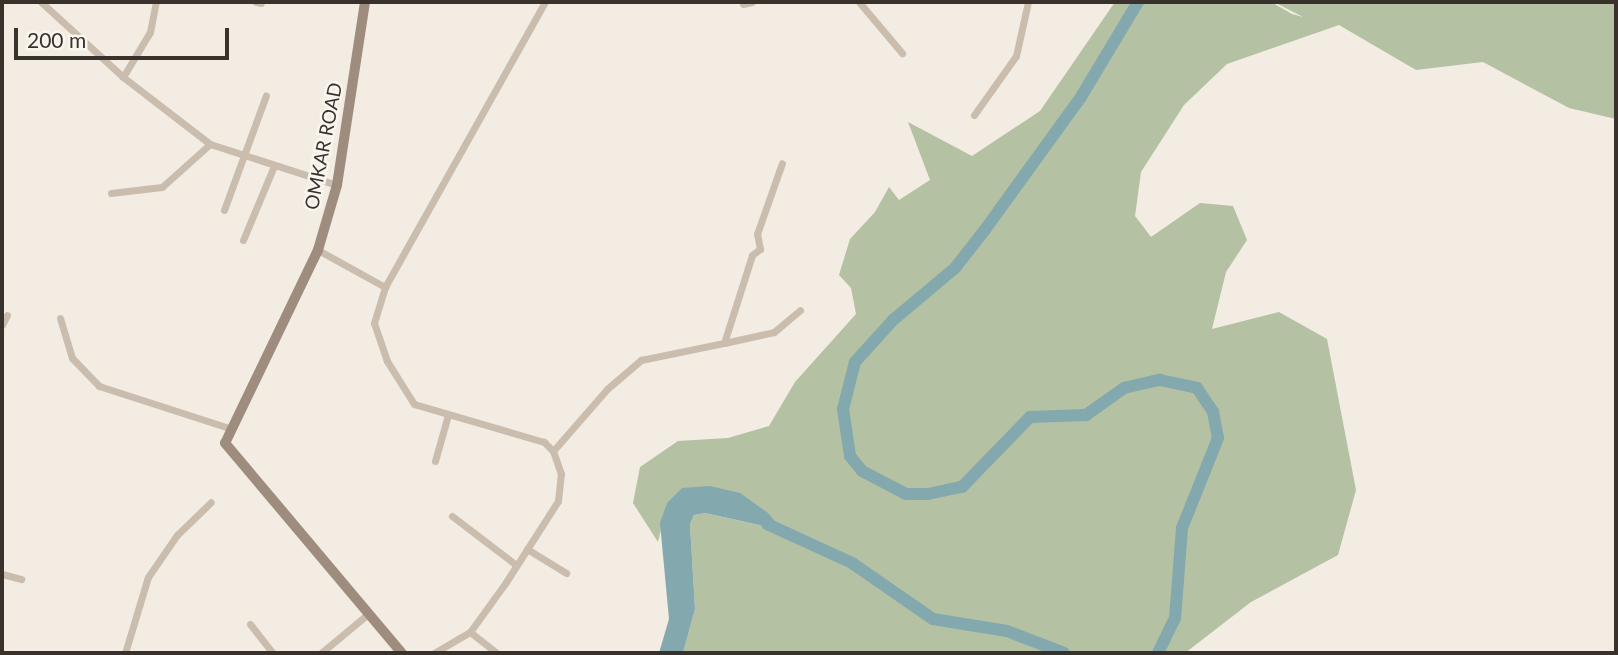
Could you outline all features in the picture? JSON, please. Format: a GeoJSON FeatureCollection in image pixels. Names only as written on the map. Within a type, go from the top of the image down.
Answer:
{"type":"FeatureCollection","features":[{"type":"Feature","properties":{"kind":"street"},"geometry":{"type":"LineString","coordinates":[[41,2],[123,77],[210,144],[245,158],[337,185]]}},
{"type":"Feature","properties":{"kind":"street"},"geometry":{"type":"LineString","coordinates":[[123,77],[150,32],[156,2]]}},
{"type":"Feature","properties":{"kind":"street","name":"OMKAR ROAD"},"geometry":{"type":"LineString","coordinates":[[365,2],[337,185],[318,250],[225,443],[368,614]]}},
{"type":"Feature","properties":{"kind":"street"},"geometry":{"type":"LineString","coordinates":[[433,653],[470,632],[558,501],[561,474],[553,451],[544,442],[414,404],[387,361],[374,323],[385,286],[545,2]]}},
{"type":"Feature","properties":{"kind":"street"},"geometry":{"type":"LineString","coordinates":[[743,4],[752,2]]}},
{"type":"Feature","properties":{"kind":"street"},"geometry":{"type":"LineString","coordinates":[[859,2],[902,53]]}},
{"type":"Feature","properties":{"kind":"street"},"geometry":{"type":"LineString","coordinates":[[974,115],[1016,56],[1028,2]]}},
{"type":"Feature","properties":{"kind":"street"},"geometry":{"type":"LineString","coordinates":[[224,210],[266,95]]}},
{"type":"Feature","properties":{"kind":"street"},"geometry":{"type":"LineString","coordinates":[[111,193],[162,187],[210,144]]}},
{"type":"Feature","properties":{"kind":"street"},"geometry":{"type":"LineString","coordinates":[[724,343],[752,256],[760,249],[757,234],[782,163]]}},
{"type":"Feature","properties":{"kind":"street"},"geometry":{"type":"LineString","coordinates":[[243,240],[274,166]]}},
{"type":"Feature","properties":{"kind":"street"},"geometry":{"type":"LineString","coordinates":[[318,250],[385,286]]}},
{"type":"Feature","properties":{"kind":"street"},"geometry":{"type":"LineString","coordinates":[[553,451],[607,389],[641,360],[774,332],[800,310]]}},
{"type":"Feature","properties":{"kind":"street"},"geometry":{"type":"LineString","coordinates":[[2,325],[8,315]]}},
{"type":"Feature","properties":{"kind":"street"},"geometry":{"type":"LineString","coordinates":[[60,318],[72,358],[99,386],[232,429]]}},
{"type":"Feature","properties":{"kind":"street"},"geometry":{"type":"LineString","coordinates":[[435,461],[448,415]]}},
{"type":"Feature","properties":{"kind":"street"},"geometry":{"type":"LineString","coordinates":[[125,653],[148,577],[177,536],[211,502]]}},
{"type":"Feature","properties":{"kind":"street"},"geometry":{"type":"LineString","coordinates":[[452,516],[516,565]]}},
{"type":"Feature","properties":{"kind":"street"},"geometry":{"type":"LineString","coordinates":[[527,549],[566,573]]}},
{"type":"Feature","properties":{"kind":"street"},"geometry":{"type":"LineString","coordinates":[[2,574],[20,579]]}},
{"type":"Feature","properties":{"kind":"street"},"geometry":{"type":"LineString","coordinates":[[321,653],[368,614],[402,653]]}},
{"type":"Feature","properties":{"kind":"street"},"geometry":{"type":"LineString","coordinates":[[250,624],[273,653]]}},
{"type":"Feature","properties":{"kind":"street"},"geometry":{"type":"LineString","coordinates":[[470,632],[497,653]]}},
{"type":"Feature","properties":{"kind":"green space"},"geometry":{"type":"Polygon","coordinates":[[[1115,2],[1271,2],[1303,17],[1274,2],[1616,2],[1616,119],[1569,108],[1483,62],[1416,70],[1339,25],[1227,64],[1184,105],[1141,172],[1135,216],[1151,237],[1200,203],[1233,206],[1247,240],[1226,272],[1212,329],[1279,312],[1327,339],[1356,490],[1338,555],[1251,602],[1185,653],[683,653],[695,609],[690,524],[694,515],[705,513],[781,530],[667,503],[658,542],[633,503],[640,467],[678,441],[728,438],[769,426],[795,382],[856,314],[851,288],[839,275],[850,239],[875,212],[889,187],[899,200],[930,180],[908,122],[972,156],[1040,111],[1115,2]]]}},
{"type":"Feature","properties":{"kind":"water"},"geometry":{"type":"Polygon","coordinates":[[[710,486],[740,493],[768,513],[782,530],[705,513],[694,515],[690,524],[695,609],[683,653],[659,653],[669,619],[660,523],[667,503],[682,488],[710,486]]]}},
{"type":"Feature","properties":{"kind":"waterway"},"geometry":{"type":"LineString","coordinates":[[1138,2],[1081,97],[955,268],[893,320],[855,362],[843,409],[850,456],[862,471],[906,494],[928,494],[962,487],[1030,417],[1086,415],[1124,388],[1160,380],[1197,388],[1213,412],[1218,438],[1182,528],[1175,618],[1158,653]]}},
{"type":"Feature","properties":{"kind":"waterway"},"geometry":{"type":"LineString","coordinates":[[767,524],[852,563],[933,619],[1007,631],[1064,653]]}}]}
